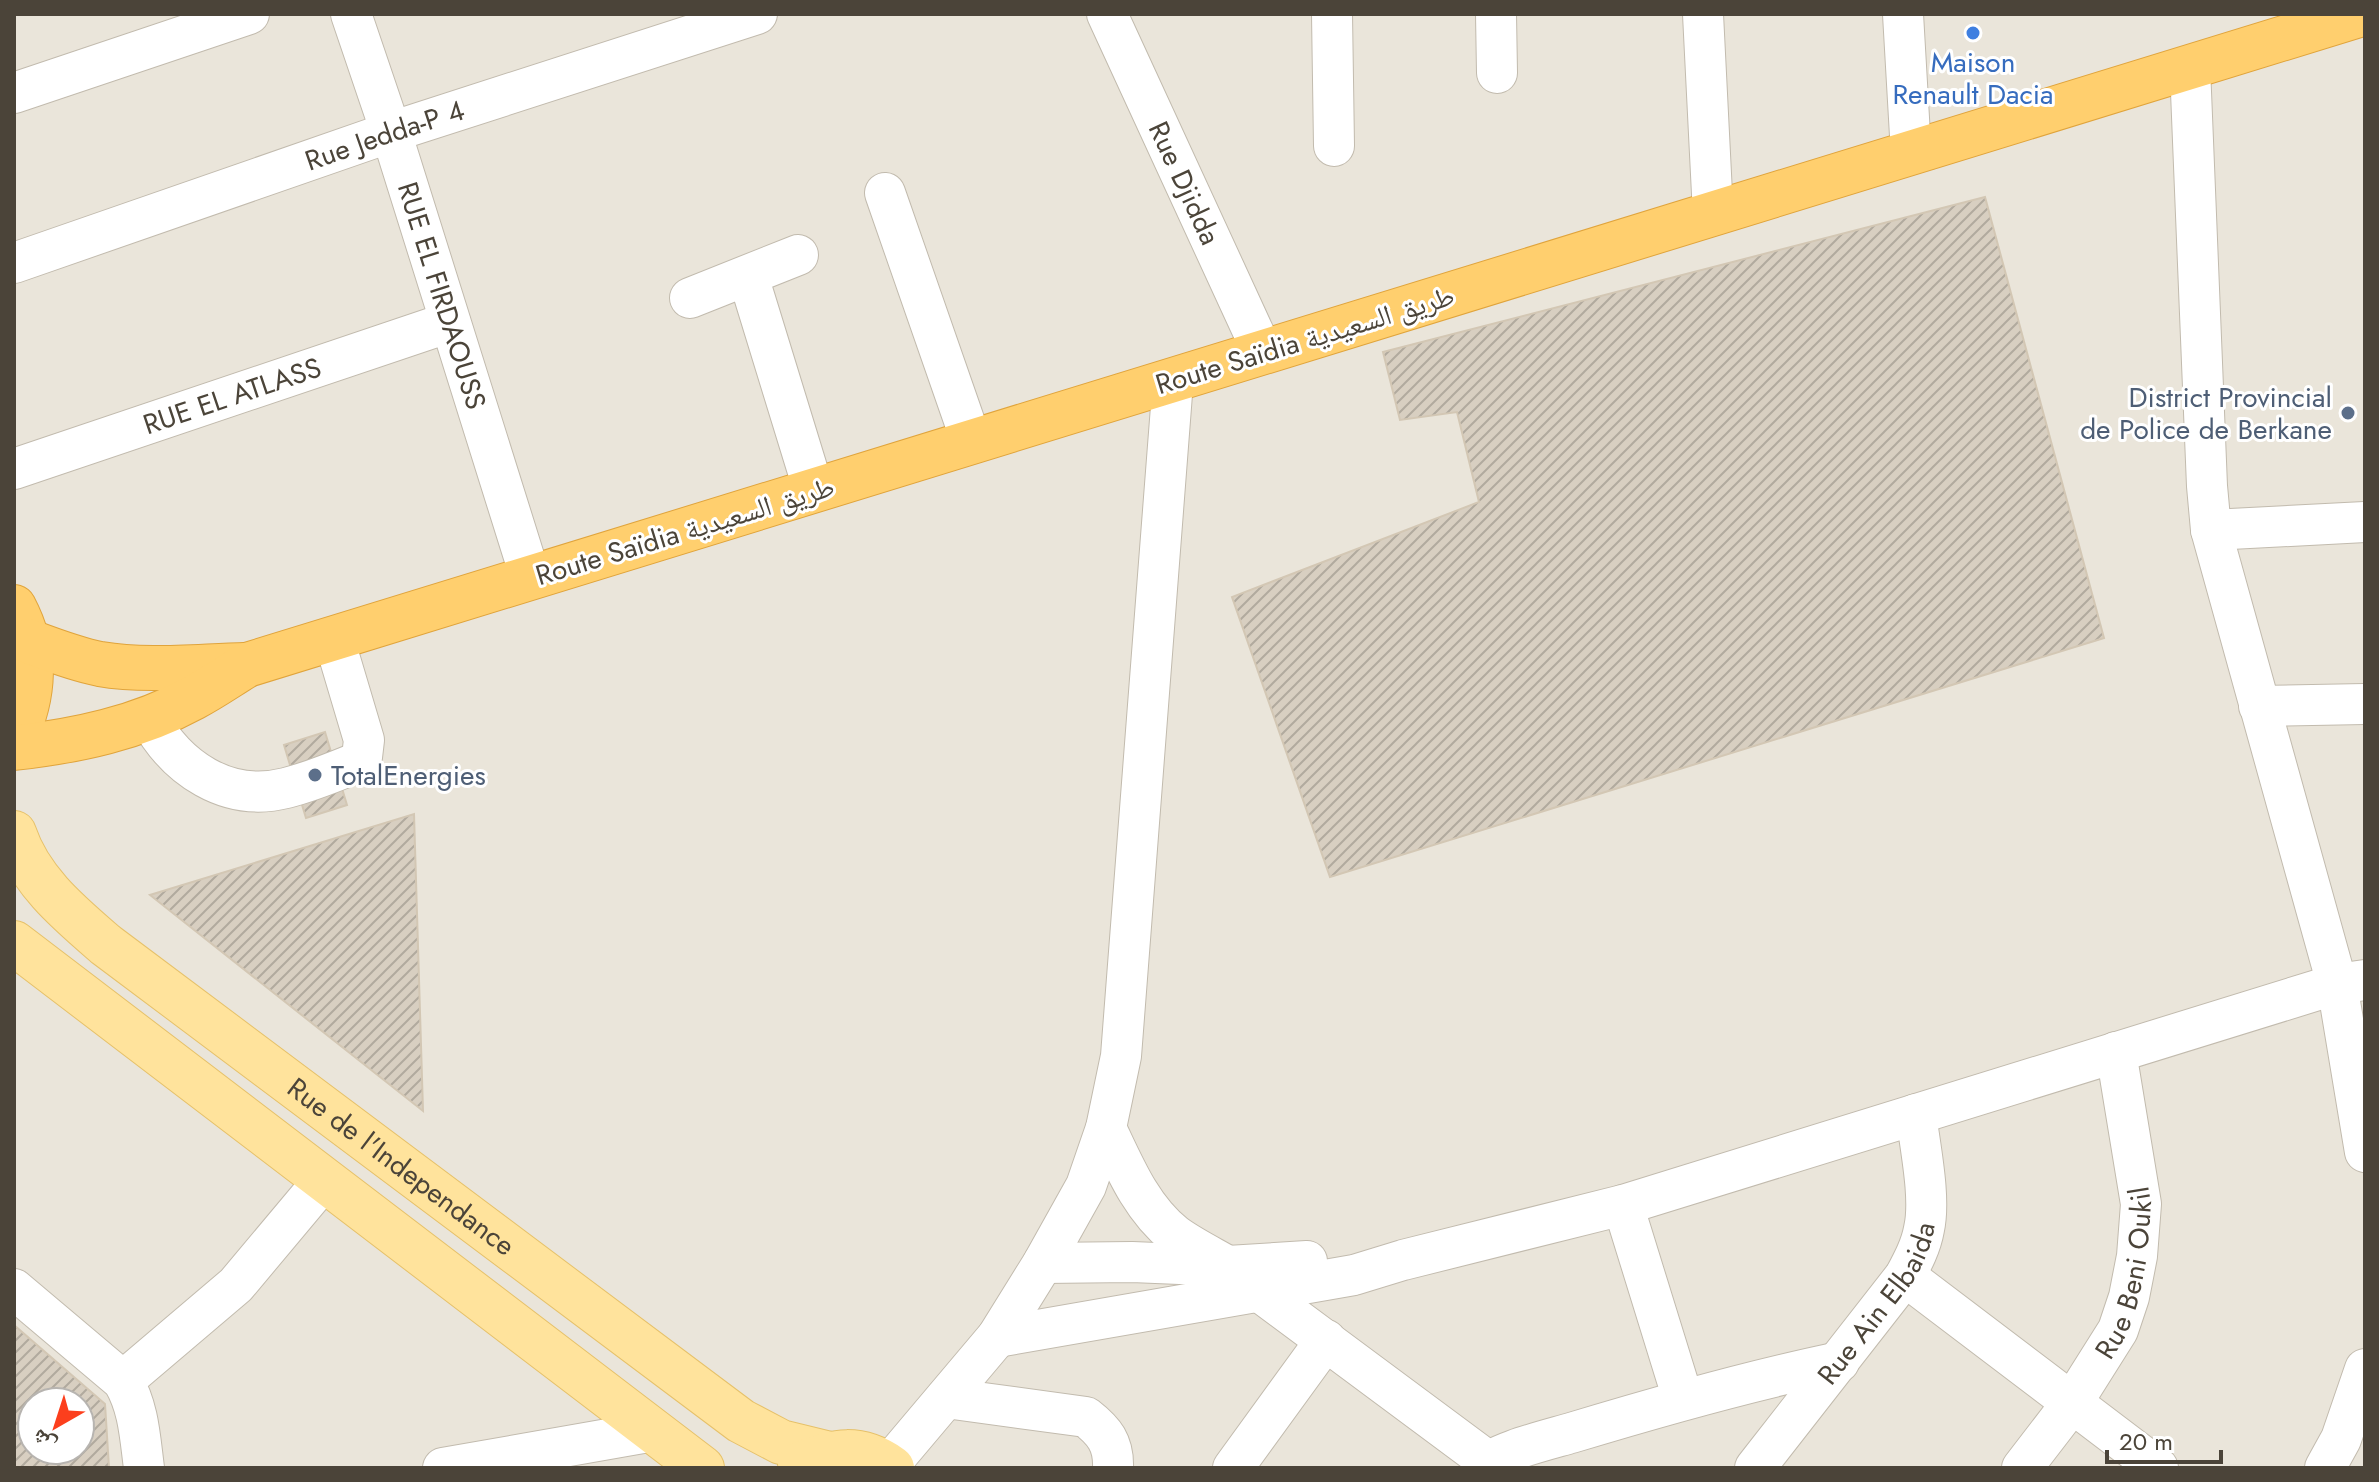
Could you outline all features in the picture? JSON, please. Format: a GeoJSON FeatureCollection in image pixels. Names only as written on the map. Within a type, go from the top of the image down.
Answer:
{"type":"FeatureCollection","features":[{"type":"Feature","properties":{"kind":"highway","name":"Route Saïdia طريق السعيدية"},"geometry":{"type":"LineString","coordinates":[[247,665],[2362,14]]}},
{"type":"Feature","properties":{"kind":"highway"},"geometry":{"type":"LineString","coordinates":[[21,624],[64,655],[102,664],[141,667],[247,665]]}},
{"type":"Feature","properties":{"kind":"highway"},"geometry":{"type":"LineString","coordinates":[[14,741],[26,715],[32,678],[21,624]]}},
{"type":"Feature","properties":{"kind":"highway"},"geometry":{"type":"LineString","coordinates":[[14,748],[104,733],[149,718],[192,699],[247,665]]}},
{"type":"Feature","properties":{"kind":"main road","name":"Rue de l'Independance"},"geometry":{"type":"LineString","coordinates":[[14,833],[39,881],[70,914],[106,945],[741,1421],[811,1461],[847,1451],[869,1456],[890,1467]]}},
{"type":"Feature","properties":{"kind":"main road","name":"Rue de l'Independance"},"geometry":{"type":"LineString","coordinates":[[14,943],[702,1468]]}},
{"type":"Feature","properties":{"kind":"street"},"geometry":{"type":"LineString","coordinates":[[14,93],[249,14]]}},
{"type":"Feature","properties":{"kind":"street","name":"RUE EL FIRDAOUSS"},"geometry":{"type":"LineString","coordinates":[[351,14],[531,579]]}},
{"type":"Feature","properties":{"kind":"street","name":"Rue Jedda-P 4"},"geometry":{"type":"LineString","coordinates":[[14,263],[391,132],[757,14]]}},
{"type":"Feature","properties":{"kind":"street","name":"Rue Djidda"},"geometry":{"type":"LineString","coordinates":[[1107,14],[1263,353]]}},
{"type":"Feature","properties":{"kind":"street"},"geometry":{"type":"LineString","coordinates":[[1332,14],[1334,146]]}},
{"type":"Feature","properties":{"kind":"street"},"geometry":{"type":"LineString","coordinates":[[1496,14],[1497,73]]}},
{"type":"Feature","properties":{"kind":"street"},"geometry":{"type":"LineString","coordinates":[[1703,14],[1713,214]]}},
{"type":"Feature","properties":{"kind":"street"},"geometry":{"type":"LineString","coordinates":[[1903,14],[1911,153]]}},
{"type":"Feature","properties":{"kind":"street"},"geometry":{"type":"LineString","coordinates":[[2190,67],[2211,530],[2259,706],[2351,982],[2365,1152]]}},
{"type":"Feature","properties":{"kind":"street"},"geometry":{"type":"LineString","coordinates":[[885,193],[972,443]]}},
{"type":"Feature","properties":{"kind":"street"},"geometry":{"type":"LineString","coordinates":[[690,298],[798,255]]}},
{"type":"Feature","properties":{"kind":"street"},"geometry":{"type":"LineString","coordinates":[[748,276],[814,491]]}},
{"type":"Feature","properties":{"kind":"street","name":"RUE EL ATLASS"},"geometry":{"type":"LineString","coordinates":[[14,469],[450,322]]}},
{"type":"Feature","properties":{"kind":"street"},"geometry":{"type":"LineString","coordinates":[[890,1467],[997,1337],[1086,1186],[1106,1128],[1121,1056],[1173,381]]}},
{"type":"Feature","properties":{"kind":"street"},"geometry":{"type":"LineString","coordinates":[[2211,530],[2365,522]]}},
{"type":"Feature","properties":{"kind":"street"},"geometry":{"type":"LineString","coordinates":[[149,718],[160,739],[176,757],[215,782],[238,789],[261,791],[285,788],[356,763],[362,757],[364,740],[334,639]]}},
{"type":"Feature","properties":{"kind":"street"},"geometry":{"type":"LineString","coordinates":[[2259,706],[2365,704]]}},
{"type":"Feature","properties":{"kind":"street"},"geometry":{"type":"LineString","coordinates":[[997,1337],[1354,1275],[1623,1205],[2351,982]]}},
{"type":"Feature","properties":{"kind":"street","name":"Rue Beni Oukil"},"geometry":{"type":"LineString","coordinates":[[2022,1468],[2072,1403],[2118,1330],[2129,1297],[2137,1256],[2141,1204],[2116,1052]]}},
{"type":"Feature","properties":{"kind":"street","name":"Rue Ain Elbaida"},"geometry":{"type":"LineString","coordinates":[[1755,1468],[1905,1276],[1916,1254],[1925,1228],[1925,1217],[1916,1114]]}},
{"type":"Feature","properties":{"kind":"street"},"geometry":{"type":"LineString","coordinates":[[1106,1128],[1127,1174],[1149,1208],[1175,1235],[1228,1266]]}},
{"type":"Feature","properties":{"kind":"street"},"geometry":{"type":"LineString","coordinates":[[123,1381],[236,1285],[324,1180]]}},
{"type":"Feature","properties":{"kind":"street"},"geometry":{"type":"LineString","coordinates":[[1623,1205],[1683,1399]]}},
{"type":"Feature","properties":{"kind":"street"},"geometry":{"type":"LineString","coordinates":[[1043,1263],[1132,1262],[1228,1266],[1356,1258],[1403,1260]]}},
{"type":"Feature","properties":{"kind":"street"},"geometry":{"type":"LineString","coordinates":[[1905,1276],[2158,1468]]}},
{"type":"Feature","properties":{"kind":"street"},"geometry":{"type":"LineString","coordinates":[[14,1289],[123,1381],[137,1410],[144,1468]]}},
{"type":"Feature","properties":{"kind":"street"},"geometry":{"type":"LineString","coordinates":[[1260,1292],[1488,1465],[1683,1399],[1839,1362]]}},
{"type":"Feature","properties":{"kind":"street"},"geometry":{"type":"LineString","coordinates":[[1233,1468],[1326,1340]]}},
{"type":"Feature","properties":{"kind":"street"},"geometry":{"type":"LineString","coordinates":[[2325,1468],[2341,1439],[2365,1375]]}},
{"type":"Feature","properties":{"kind":"street"},"geometry":{"type":"LineString","coordinates":[[946,1398],[1086,1417],[1104,1431],[1114,1455],[1113,1468]]}},
{"type":"Feature","properties":{"kind":"street"},"geometry":{"type":"LineString","coordinates":[[443,1468],[654,1431]]}},
{"type":"Feature","properties":{"kind":"shaded area"},"geometry":{"type":"Polygon","coordinates":[[[14,14],[2365,14],[2365,1468],[14,1468],[14,14]]]}},
{"type":"Feature","properties":{"kind":"building"},"geometry":{"type":"Polygon","coordinates":[[[1985,197],[2104,638],[1330,877],[1232,597],[1479,502],[1457,412],[1400,420],[1383,352],[1985,197]]]}},
{"type":"Feature","properties":{"kind":"building","name":"TotalEnergies"},"geometry":{"type":"Polygon","coordinates":[[[325,732],[347,805],[306,818],[284,745],[325,732]]]}},
{"type":"Feature","properties":{"kind":"building"},"geometry":{"type":"Polygon","coordinates":[[[414,814],[423,1111],[150,895],[414,814]]]}},
{"type":"Feature","properties":{"kind":"building"},"geometry":{"type":"Polygon","coordinates":[[[14,1325],[84,1386],[16,1386],[16,1466],[96,1466],[96,1396],[105,1404],[109,1468],[14,1468],[14,1325]]]}},
{"type":"Feature","properties":{"kind":"place","name":"Maison Renault Dacia"},"geometry":{"type":"Point","coordinates":[1973,33]}},
{"type":"Feature","properties":{"kind":"place","name":"District Provincial de Police de Berkane"},"geometry":{"type":"Point","coordinates":[2348,413]}},
{"type":"Feature","properties":{"kind":"place","name":"TotalEnergies"},"geometry":{"type":"Point","coordinates":[315,775]}}]}
